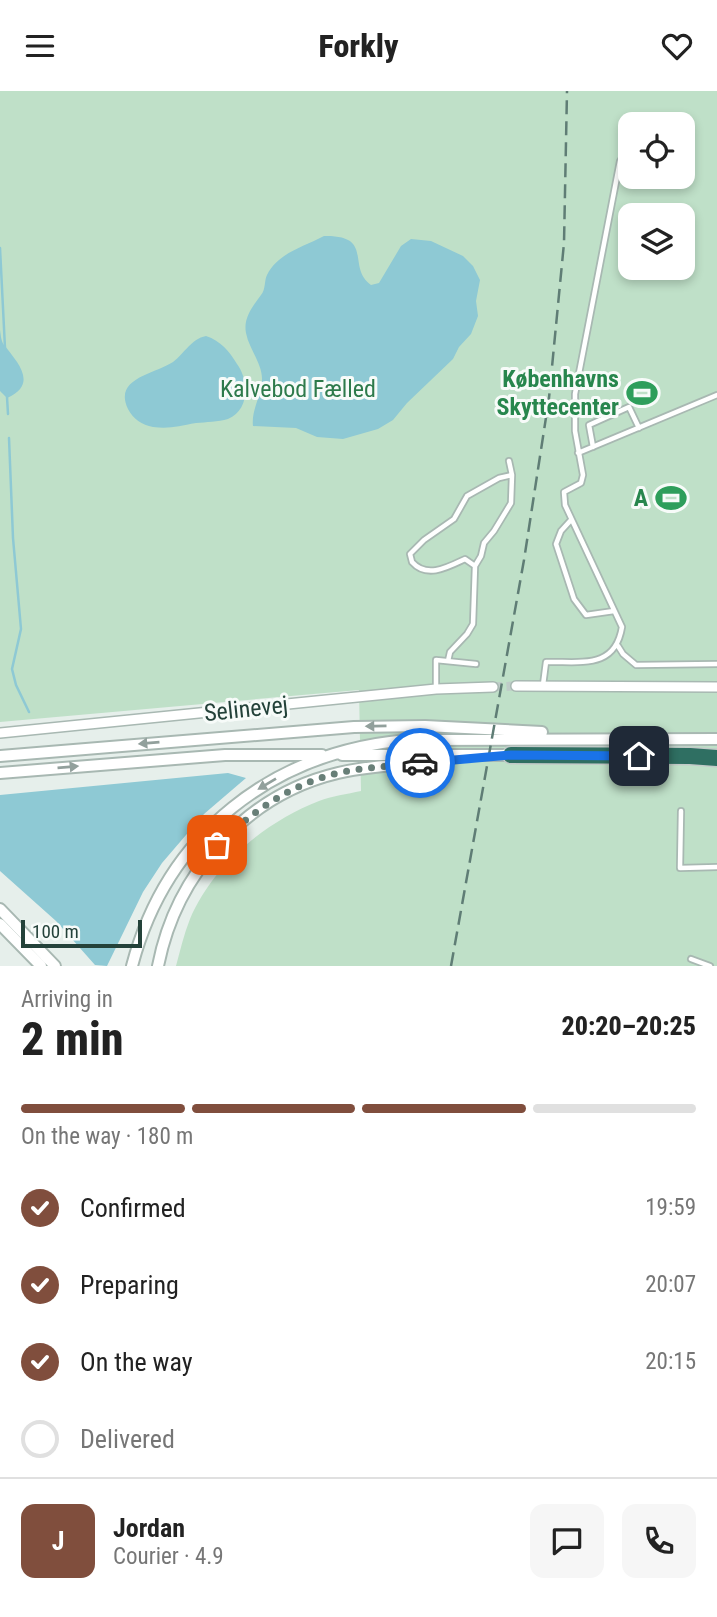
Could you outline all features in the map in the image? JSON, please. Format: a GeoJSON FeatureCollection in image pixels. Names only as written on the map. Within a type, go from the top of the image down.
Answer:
{"type":"FeatureCollection","features":[{"type":"Feature","properties":{"kind":"highway"},"geometry":{"type":"LineString","coordinates":[[511,755],[717,757]]}},
{"type":"Feature","properties":{"kind":"street"},"geometry":{"type":"LineString","coordinates":[[516,686],[717,687]]}},
{"type":"Feature","properties":{"kind":"street","name":"Selinevej"},"geometry":{"type":"LineString","coordinates":[[0,733],[436,689],[492,687]]}},
{"type":"Feature","properties":{"kind":"street"},"geometry":{"type":"LineString","coordinates":[[0,756],[372,726],[470,727],[639,739]]}},
{"type":"Feature","properties":{"kind":"street"},"geometry":{"type":"LineString","coordinates":[[132,966],[155,905],[192,847],[220,818],[251,792],[287,772],[328,755],[374,743],[407,740],[717,739]]}},
{"type":"Feature","properties":{"kind":"street"},"geometry":{"type":"LineString","coordinates":[[0,773],[225,755],[511,755]]}},
{"type":"Feature","properties":{"kind":"street"},"geometry":{"type":"LineString","coordinates":[[158,966],[170,922],[195,873],[225,837],[273,800],[305,783],[337,773],[511,755]]}},
{"type":"Feature","properties":{"kind":"street"},"geometry":{"type":"LineString","coordinates":[[0,909],[55,966]]}},
{"type":"Feature","properties":{"kind":"street"},"geometry":{"type":"LineString","coordinates":[[0,923],[41,966]]}},
{"type":"Feature","properties":{"kind":"lane"},"geometry":{"type":"LineString","coordinates":[[542,686],[546,662],[597,660],[606,657],[617,645],[622,627],[571,519],[565,505],[564,492],[581,483],[583,475],[578,453],[575,394],[618,175]]}},
{"type":"Feature","properties":{"kind":"lane"},"geometry":{"type":"LineString","coordinates":[[578,453],[717,395]]}},
{"type":"Feature","properties":{"kind":"lane"},"geometry":{"type":"LineString","coordinates":[[593,447],[589,425],[629,407],[639,428]]}},
{"type":"Feature","properties":{"kind":"lane"},"geometry":{"type":"LineString","coordinates":[[449,661],[450,652],[473,624],[475,566],[484,543],[511,503],[512,475],[509,461]]}},
{"type":"Feature","properties":{"kind":"lane"},"geometry":{"type":"LineString","coordinates":[[475,566],[465,559],[442,569],[424,571],[412,562],[410,554],[424,540],[454,519],[467,496],[499,478],[512,475]]}},
{"type":"Feature","properties":{"kind":"lane"},"geometry":{"type":"LineString","coordinates":[[571,519],[555,544],[574,599],[586,615],[614,611]]}},
{"type":"Feature","properties":{"kind":"lane"},"geometry":{"type":"LineString","coordinates":[[617,645],[622,654],[635,665],[717,664]]}},
{"type":"Feature","properties":{"kind":"lane"},"geometry":{"type":"LineString","coordinates":[[436,689],[436,660],[476,664]]}},
{"type":"Feature","properties":{"kind":"lane"},"geometry":{"type":"LineString","coordinates":[[681,811],[680,868],[717,867]]}},
{"type":"Feature","properties":{"kind":"lane"},"geometry":{"type":"LineString","coordinates":[[691,959],[710,966]]}},
{"type":"Feature","properties":{"kind":"green space","name":"Kalvebod Fælled"},"geometry":{"type":"Polygon","coordinates":[[[0,91],[717,91],[717,966],[176,966],[188,925],[200,899],[227,863],[261,833],[299,810],[324,799],[361,791],[359,690],[0,722],[0,91]]]}},
{"type":"Feature","properties":{"kind":"water"},"geometry":{"type":"Polygon","coordinates":[[[324,236],[340,237],[355,246],[360,270],[371,285],[379,283],[401,246],[411,239],[431,241],[463,256],[473,266],[480,280],[476,301],[478,316],[471,334],[459,347],[453,359],[393,420],[378,429],[343,439],[317,437],[296,428],[253,426],[262,379],[246,333],[247,317],[263,293],[267,275],[272,267],[292,251],[324,236]]]}},
{"type":"Feature","properties":{"kind":"water"},"geometry":{"type":"Polygon","coordinates":[[[0,330],[3,343],[19,366],[24,380],[17,392],[7,398],[0,391],[0,330]]]}},
{"type":"Feature","properties":{"kind":"water"},"geometry":{"type":"Polygon","coordinates":[[[206,336],[224,347],[244,378],[244,402],[235,415],[220,421],[159,428],[135,419],[125,399],[126,390],[131,384],[173,362],[192,343],[206,336]]]}},
{"type":"Feature","properties":{"kind":"water"},"geometry":{"type":"Polygon","coordinates":[[[228,773],[246,778],[204,814],[162,863],[143,892],[107,966],[95,965],[56,921],[0,871],[0,795],[228,773]]]}},
{"type":"Feature","properties":{"kind":"waterway"},"geometry":{"type":"LineString","coordinates":[[0,248],[5,348]]}},
{"type":"Feature","properties":{"kind":"waterway"},"geometry":{"type":"LineString","coordinates":[[7,397],[8,414]]}},
{"type":"Feature","properties":{"kind":"waterway"},"geometry":{"type":"LineString","coordinates":[[9,438],[13,538],[21,629],[12,669],[16,685],[29,712]]}},
{"type":"Feature","properties":{"kind":"tunnel"},"geometry":{"type":"LineString","coordinates":[[493,687],[516,686]]}},
{"type":"Feature","properties":{"kind":"railway"},"geometry":{"type":"LineString","coordinates":[[451,966],[524,560],[549,398],[564,243],[567,91]]}},
{"type":"Feature","properties":{"kind":"way so far"},"geometry":{"type":"LineString","coordinates":[[217,845],[243,821],[273,800],[305,783],[365,768],[420,763]]}},
{"type":"Feature","properties":{"kind":"place","name":"Københavns Skyttecenter"},"geometry":{"type":"Point","coordinates":[642,393]}},
{"type":"Feature","properties":{"kind":"place","name":"A"},"geometry":{"type":"Point","coordinates":[671,498]}},
{"type":"Feature","properties":{"kind":"route"},"geometry":{"type":"LineString","coordinates":[[420,763],[511,755],[639,756]]}}]}
